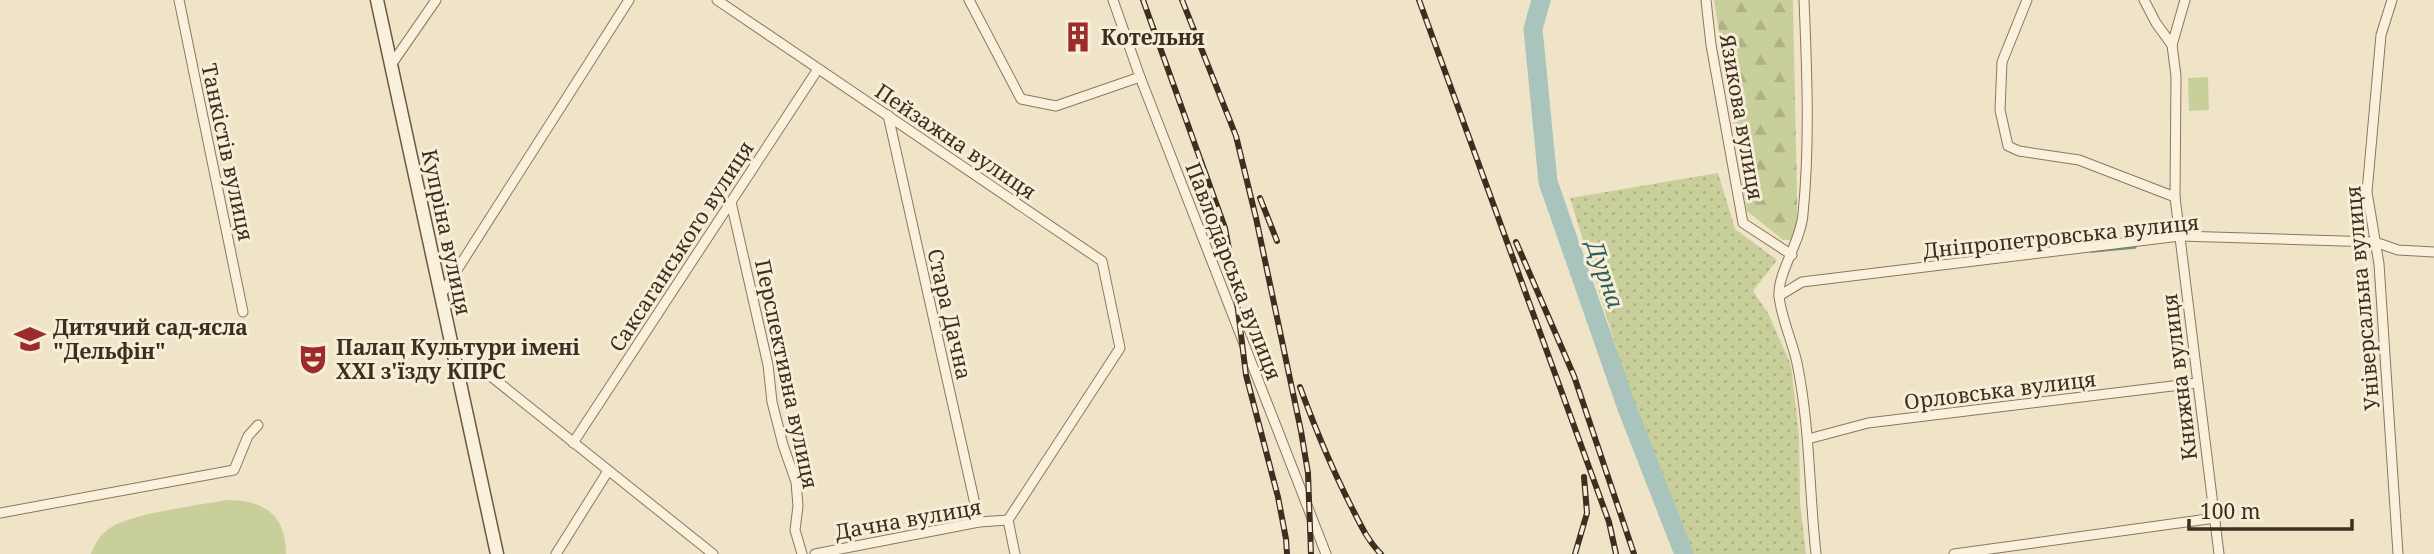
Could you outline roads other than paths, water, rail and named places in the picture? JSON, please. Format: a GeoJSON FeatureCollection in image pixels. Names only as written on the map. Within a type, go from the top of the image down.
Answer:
{"type":"FeatureCollection","features":[{"type":"Feature","properties":{"kind":"main road","name":"Купріна вулиця"},"geometry":{"type":"LineString","coordinates":[[377,0],[497,554]]}},
{"type":"Feature","properties":{"kind":"street","name":"Танкістів вулиця"},"geometry":{"type":"LineString","coordinates":[[179,0],[243,312]]}},
{"type":"Feature","properties":{"kind":"street"},"geometry":{"type":"LineString","coordinates":[[391,65],[436,0]]}},
{"type":"Feature","properties":{"kind":"street"},"geometry":{"type":"LineString","coordinates":[[442,295],[629,0]]}},
{"type":"Feature","properties":{"kind":"street","name":"Пейзажна вулиця"},"geometry":{"type":"LineString","coordinates":[[717,0],[1102,261],[1120,348],[1008,520]]}},
{"type":"Feature","properties":{"kind":"street"},"geometry":{"type":"LineString","coordinates":[[969,0],[1021,99],[1056,106],[1140,77]]}},
{"type":"Feature","properties":{"kind":"street","name":"Павлодарська вулиця"},"geometry":{"type":"LineString","coordinates":[[1113,0],[1140,77],[1326,554]]}},
{"type":"Feature","properties":{"kind":"street","name":"Язикова вулиця"},"geometry":{"type":"LineString","coordinates":[[1706,0],[1711,45],[1742,223],[1792,255]]}},
{"type":"Feature","properties":{"kind":"street"},"geometry":{"type":"LineString","coordinates":[[1804,0],[1808,92],[1803,215],[1799,239],[1782,281],[1779,296],[1797,362],[1808,439],[1816,554]]}},
{"type":"Feature","properties":{"kind":"street","name":"Дніпропетровська вулиця"},"geometry":{"type":"LineString","coordinates":[[2027,0],[2003,62],[2000,110],[2008,146],[2019,151],[2079,160],[2175,197]]}},
{"type":"Feature","properties":{"kind":"street"},"geometry":{"type":"LineString","coordinates":[[2144,0],[2172,46]]}},
{"type":"Feature","properties":{"kind":"street"},"geometry":{"type":"LineString","coordinates":[[2172,46],[2185,0]]}},
{"type":"Feature","properties":{"kind":"street","name":"Універсальна вулиця"},"geometry":{"type":"LineString","coordinates":[[2392,0],[2381,35],[2367,192],[2379,264],[2398,554]]}},
{"type":"Feature","properties":{"kind":"street","name":"Книжна вулиця"},"geometry":{"type":"LineString","coordinates":[[2172,46],[2176,76],[2175,197],[2219,554]]}},
{"type":"Feature","properties":{"kind":"street","name":"Саксаганського вулиця"},"geometry":{"type":"LineString","coordinates":[[573,443],[818,69]]}},
{"type":"Feature","properties":{"kind":"street","name":"Стара Дачна"},"geometry":{"type":"LineString","coordinates":[[888,115],[979,522]]}},
{"type":"Feature","properties":{"kind":"street","name":"Перспективна вулиця"},"geometry":{"type":"LineString","coordinates":[[731,202],[768,365],[772,402],[796,482],[798,506],[795,530],[802,554]]}},
{"type":"Feature","properties":{"kind":"street","name":"Дніпропетровська вулиця"},"geometry":{"type":"LineString","coordinates":[[1779,296],[1802,282],[2180,236],[2375,242],[2398,250],[2434,252]]}},
{"type":"Feature","properties":{"kind":"street"},"geometry":{"type":"LineString","coordinates":[[453,346],[713,554]]}},
{"type":"Feature","properties":{"kind":"street","name":"Орловська вулиця"},"geometry":{"type":"LineString","coordinates":[[1808,439],[1868,424],[2197,383]]}},
{"type":"Feature","properties":{"kind":"street"},"geometry":{"type":"LineString","coordinates":[[0,513],[234,470],[248,436],[258,425]]}},
{"type":"Feature","properties":{"kind":"street"},"geometry":{"type":"LineString","coordinates":[[556,554],[608,471]]}},
{"type":"Feature","properties":{"kind":"street"},"geometry":{"type":"LineString","coordinates":[[1954,554],[2214,518]]}},
{"type":"Feature","properties":{"kind":"street"},"geometry":{"type":"LineString","coordinates":[[1008,520],[1015,554]]}},
{"type":"Feature","properties":{"kind":"street","name":"Дачна вулиця"},"geometry":{"type":"LineString","coordinates":[[815,554],[979,522],[1008,520]]}},
{"type":"Feature","properties":{"kind":"waterway","name":"Дурна"},"geometry":{"type":"LineString","coordinates":[[1541,0],[1533,29],[1548,182],[1627,408],[1684,554]]}},
{"type":"Feature","properties":{"kind":"waterway"},"geometry":{"type":"LineString","coordinates":[[2092,251],[2135,247]]}},
{"type":"Feature","properties":{"kind":"railway"},"geometry":{"type":"LineString","coordinates":[[1143,0],[1225,228],[1246,375],[1278,497],[1287,554]]}},
{"type":"Feature","properties":{"kind":"railway"},"geometry":{"type":"LineString","coordinates":[[1182,0],[1236,136],[1256,218],[1308,473],[1311,554]]}},
{"type":"Feature","properties":{"kind":"railway"},"geometry":{"type":"LineString","coordinates":[[1419,0],[1609,522],[1616,554]]}},
{"type":"Feature","properties":{"kind":"railway"},"geometry":{"type":"LineString","coordinates":[[1260,198],[1277,241]]}},
{"type":"Feature","properties":{"kind":"railway"},"geometry":{"type":"LineString","coordinates":[[1516,242],[1574,376],[1634,554]]}},
{"type":"Feature","properties":{"kind":"railway"},"geometry":{"type":"LineString","coordinates":[[1300,387],[1345,493],[1372,544],[1381,554]]}},
{"type":"Feature","properties":{"kind":"railway"},"geometry":{"type":"LineString","coordinates":[[1575,554],[1587,513],[1584,477]]}},
{"type":"Feature","properties":{"kind":"place","name":"Котельня"},"geometry":{"type":"Point","coordinates":[1078,37]}},
{"type":"Feature","properties":{"kind":"place","name":"Дитячий сад-ясла \"Дельфін\""},"geometry":{"type":"Point","coordinates":[30,339]}},
{"type":"Feature","properties":{"kind":"place","name":"Палац Культури імені XXI з'їзду КПРС"},"geometry":{"type":"Point","coordinates":[313,359]}}]}
